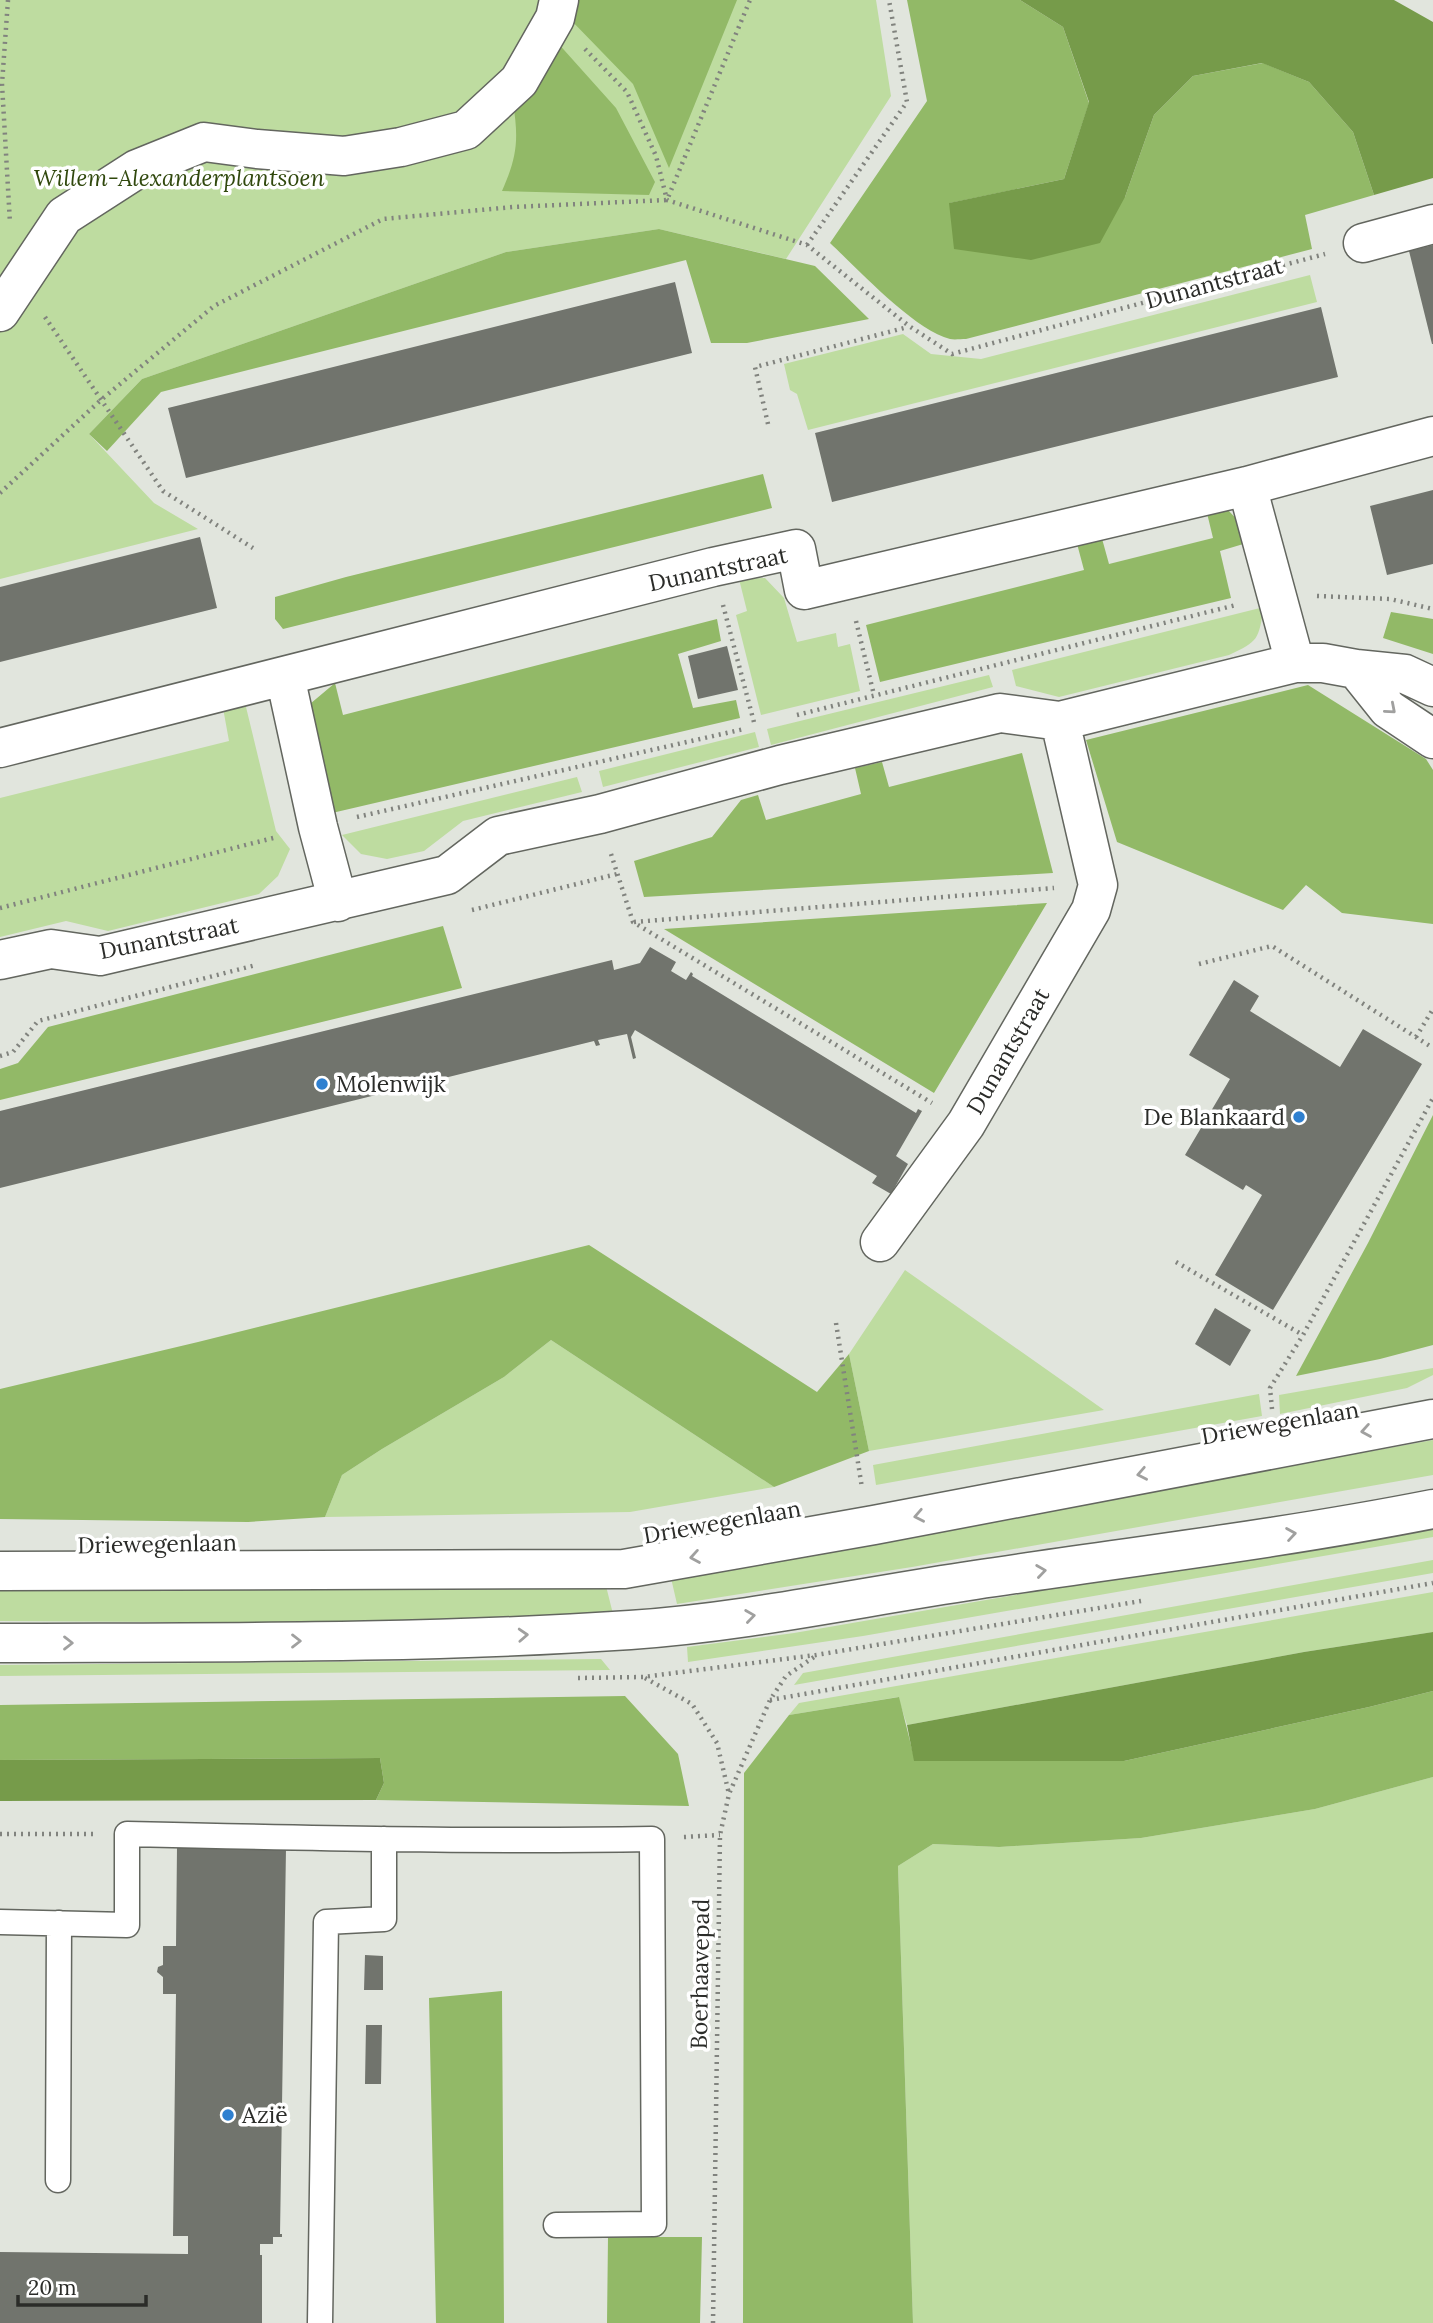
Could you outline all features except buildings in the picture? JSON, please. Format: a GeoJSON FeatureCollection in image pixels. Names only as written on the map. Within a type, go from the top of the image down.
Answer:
{"type":"FeatureCollection","features":[{"type":"Feature","properties":{"kind":"street"},"geometry":{"type":"LineString","coordinates":[[0,312],[64,216],[136,169],[204,142],[344,156],[401,147],[466,130],[519,82],[557,9]]}},
{"type":"Feature","properties":{"kind":"street"},"geometry":{"type":"LineString","coordinates":[[1363,243],[1433,224]]}},
{"type":"Feature","properties":{"kind":"street","name":"Dunantstraat"},"geometry":{"type":"LineString","coordinates":[[0,748],[713,567],[796,549],[804,590],[1247,486],[1433,436]]}},
{"type":"Feature","properties":{"kind":"street"},"geometry":{"type":"LineString","coordinates":[[1247,486],[1295,663]]}},
{"type":"Feature","properties":{"kind":"street","name":"Dunantstraat"},"geometry":{"type":"LineString","coordinates":[[0,960],[51,949],[100,956],[447,876],[498,836],[600,814],[780,765],[1000,713],[1060,721],[1295,663],[1323,663],[1405,674],[1433,687]]}},
{"type":"Feature","properties":{"kind":"street"},"geometry":{"type":"LineString","coordinates":[[1356,669],[1388,709],[1433,739]]}},
{"type":"Feature","properties":{"kind":"street"},"geometry":{"type":"LineString","coordinates":[[285,676],[318,827],[338,902]]}},
{"type":"Feature","properties":{"kind":"street"},"geometry":{"type":"LineString","coordinates":[[1060,721],[1098,885]]}},
{"type":"Feature","properties":{"kind":"street","name":"Dunantstraat"},"geometry":{"type":"LineString","coordinates":[[880,1242],[966,1124],[1091,910],[1098,885]]}},
{"type":"Feature","properties":{"kind":"street","name":"Driewegenlaan"},"geometry":{"type":"LineString","coordinates":[[0,1571],[624,1569],[874,1525],[1433,1419]]}},
{"type":"Feature","properties":{"kind":"street"},"geometry":{"type":"LineString","coordinates":[[0,1643],[435,1640],[667,1627],[1224,1545],[1433,1509]]}},
{"type":"Feature","properties":{"kind":"lane"},"geometry":{"type":"LineString","coordinates":[[0,1922],[127,1925],[127,1834],[555,1841],[652,1839],[654,2224],[556,2225]]}},
{"type":"Feature","properties":{"kind":"lane"},"geometry":{"type":"LineString","coordinates":[[320,2323],[327,1922],[384,1919],[384,1839]]}},
{"type":"Feature","properties":{"kind":"lane"},"geometry":{"type":"LineString","coordinates":[[58,2180],[59,1923]]}},
{"type":"Feature","properties":{"kind":"path"},"geometry":{"type":"LineString","coordinates":[[667,200],[750,0]]}},
{"type":"Feature","properties":{"kind":"path"},"geometry":{"type":"LineString","coordinates":[[807,245],[907,102],[889,0]]}},
{"type":"Feature","properties":{"kind":"path"},"geometry":{"type":"LineString","coordinates":[[557,9],[627,92],[656,156],[667,200]]}},
{"type":"Feature","properties":{"kind":"path"},"geometry":{"type":"LineString","coordinates":[[0,493],[102,399],[214,306],[383,219],[513,207],[667,200]]}},
{"type":"Feature","properties":{"kind":"path","name":"Dunantstraat"},"geometry":{"type":"LineString","coordinates":[[667,200],[807,245],[909,326],[952,354],[1363,243]]}},
{"type":"Feature","properties":{"kind":"path"},"geometry":{"type":"LineString","coordinates":[[768,424],[755,367],[909,326]]}},
{"type":"Feature","properties":{"kind":"path"},"geometry":{"type":"LineString","coordinates":[[102,399],[163,491],[253,548]]}},
{"type":"Feature","properties":{"kind":"path"},"geometry":{"type":"LineString","coordinates":[[0,908],[318,827],[755,726],[713,567]]}},
{"type":"Feature","properties":{"kind":"path"},"geometry":{"type":"LineString","coordinates":[[846,580],[874,695]]}},
{"type":"Feature","properties":{"kind":"path"},"geometry":{"type":"LineString","coordinates":[[795,716],[1277,595],[1390,599],[1433,609]]}},
{"type":"Feature","properties":{"kind":"path"},"geometry":{"type":"LineString","coordinates":[[586,765],[633,922],[966,1124]]}},
{"type":"Feature","properties":{"kind":"path"},"geometry":{"type":"LineString","coordinates":[[469,911],[617,874]]}},
{"type":"Feature","properties":{"kind":"path"},"geometry":{"type":"LineString","coordinates":[[633,922],[1098,885]]}},
{"type":"Feature","properties":{"kind":"path"},"geometry":{"type":"LineString","coordinates":[[1199,964],[1272,946],[1433,1048]]}},
{"type":"Feature","properties":{"kind":"path"},"geometry":{"type":"LineString","coordinates":[[0,1056],[13,1052],[38,1021],[267,963]]}},
{"type":"Feature","properties":{"kind":"path"},"geometry":{"type":"LineString","coordinates":[[1416,1037],[1433,1009]]}},
{"type":"Feature","properties":{"kind":"path"},"geometry":{"type":"LineString","coordinates":[[1272,1412],[1270,1388],[1303,1335],[1433,1098]]}},
{"type":"Feature","properties":{"kind":"path"},"geometry":{"type":"LineString","coordinates":[[1176,1262],[1303,1335]]}},
{"type":"Feature","properties":{"kind":"path"},"geometry":{"type":"LineString","coordinates":[[836,1323],[864,1498]]}},
{"type":"Feature","properties":{"kind":"path"},"geometry":{"type":"LineString","coordinates":[[770,1700],[1433,1583]]}},
{"type":"Feature","properties":{"kind":"path"},"geometry":{"type":"LineString","coordinates":[[643,1677],[816,1655],[1145,1601]]}},
{"type":"Feature","properties":{"kind":"path","name":"Boerhaavepad"},"geometry":{"type":"LineString","coordinates":[[713,2323],[720,1835],[729,1794],[770,1700],[786,1676],[816,1655]]}},
{"type":"Feature","properties":{"kind":"path"},"geometry":{"type":"LineString","coordinates":[[0,1834],[127,1834]]}},
{"type":"Feature","properties":{"kind":"green space","name":"Willem-Alexanderplantsoen"},"geometry":{"type":"Polygon","coordinates":[[[0,0],[876,0],[891,96],[786,259],[659,229],[506,252],[142,379],[89,434],[154,503],[198,529],[0,579],[0,0]]]}},
{"type":"Feature","properties":{"kind":"green space"},"geometry":{"type":"Polygon","coordinates":[[[1310,275],[1317,302],[808,430],[797,394],[790,390],[784,364],[903,334],[931,354],[981,359],[1310,275]]]}},
{"type":"Feature","properties":{"kind":"green space"},"geometry":{"type":"Polygon","coordinates":[[[765,578],[784,598],[797,642],[836,633],[838,647],[850,644],[860,691],[761,715],[736,615],[747,611],[739,579],[765,578]]]}},
{"type":"Feature","properties":{"kind":"green space"},"geometry":{"type":"Polygon","coordinates":[[[1264,607],[1256,638],[1229,655],[1059,697],[1016,686],[1012,670],[1264,607]]]}},
{"type":"Feature","properties":{"kind":"green space"},"geometry":{"type":"Polygon","coordinates":[[[989,675],[993,687],[771,745],[767,729],[989,675]]]}},
{"type":"Feature","properties":{"kind":"green space"},"geometry":{"type":"Polygon","coordinates":[[[246,707],[276,831],[290,849],[278,876],[259,894],[108,931],[66,921],[0,937],[0,798],[229,741],[223,708],[246,707]]]}},
{"type":"Feature","properties":{"kind":"green space"},"geometry":{"type":"Polygon","coordinates":[[[755,732],[759,747],[603,787],[599,771],[755,732]]]}},
{"type":"Feature","properties":{"kind":"green space"},"geometry":{"type":"Polygon","coordinates":[[[577,777],[582,792],[463,821],[424,851],[387,859],[361,854],[342,835],[577,777]]]}},
{"type":"Feature","properties":{"kind":"green space"},"geometry":{"type":"Polygon","coordinates":[[[905,1270],[1104,1410],[869,1451],[849,1354],[905,1270]]]}},
{"type":"Feature","properties":{"kind":"green space"},"geometry":{"type":"Polygon","coordinates":[[[551,1340],[774,1487],[630,1512],[325,1517],[342,1475],[504,1377],[551,1340]]]}},
{"type":"Feature","properties":{"kind":"green space"},"geometry":{"type":"Polygon","coordinates":[[[1433,1368],[1433,1375],[1407,1388],[1280,1414],[1279,1395],[1433,1368]]]}},
{"type":"Feature","properties":{"kind":"green space"},"geometry":{"type":"Polygon","coordinates":[[[1259,1394],[1262,1416],[876,1485],[873,1465],[1259,1394]]]}},
{"type":"Feature","properties":{"kind":"green space"},"geometry":{"type":"Polygon","coordinates":[[[1433,1440],[1433,1475],[912,1567],[677,1604],[671,1578],[1433,1440]]]}},
{"type":"Feature","properties":{"kind":"green space"},"geometry":{"type":"Polygon","coordinates":[[[1433,1523],[1433,1537],[863,1636],[688,1662],[687,1647],[794,1633],[1433,1523]]]}},
{"type":"Feature","properties":{"kind":"green space"},"geometry":{"type":"Polygon","coordinates":[[[1433,1560],[1433,1573],[794,1685],[803,1673],[1433,1560]]]}},
{"type":"Feature","properties":{"kind":"green space"},"geometry":{"type":"Polygon","coordinates":[[[0,1585],[606,1586],[613,1614],[348,1623],[0,1621],[0,1585]]]}},
{"type":"Feature","properties":{"kind":"green space"},"geometry":{"type":"Polygon","coordinates":[[[1433,1592],[1433,1632],[1304,1652],[907,1725],[898,1697],[789,1715],[799,1703],[1433,1592]]]}},
{"type":"Feature","properties":{"kind":"green space"},"geometry":{"type":"Polygon","coordinates":[[[601,1659],[610,1670],[0,1676],[0,1665],[601,1659]]]}},
{"type":"Feature","properties":{"kind":"green space"},"geometry":{"type":"Polygon","coordinates":[[[1433,1777],[1433,2323],[913,2323],[898,1866],[933,1844],[999,1847],[1141,1838],[1315,1809],[1433,1777]]]}},
{"type":"Feature","properties":{"kind":"shaded area"},"geometry":{"type":"Polygon","coordinates":[[[573,0],[737,0],[669,168],[633,84],[568,17],[573,0]]]}},
{"type":"Feature","properties":{"kind":"shaded area"},"geometry":{"type":"Polygon","coordinates":[[[907,0],[1020,0],[1063,27],[1089,103],[1064,179],[950,203],[1125,197],[1154,115],[1193,76],[1263,63],[1309,82],[1353,132],[1374,195],[1305,215],[1312,249],[966,339],[950,339],[920,324],[904,312],[830,243],[927,101],[907,0]]]}},
{"type":"Feature","properties":{"kind":"shaded area"},"geometry":{"type":"Polygon","coordinates":[[[1020,0],[1394,0],[1433,22],[1433,178],[1374,195],[1353,132],[1309,82],[1262,63],[1193,76],[1154,115],[1125,197],[1100,243],[1031,260],[954,249],[949,203],[1064,179],[1089,102],[1063,27],[1020,0]]]}},
{"type":"Feature","properties":{"kind":"shaded area"},"geometry":{"type":"Polygon","coordinates":[[[556,41],[616,108],[655,182],[649,195],[502,191],[515,148],[513,103],[556,41]]]}},
{"type":"Feature","properties":{"kind":"shaded area"},"geometry":{"type":"Polygon","coordinates":[[[659,229],[815,266],[869,319],[747,343],[711,343],[686,260],[161,392],[107,451],[89,434],[142,379],[506,252],[659,229]]]}},
{"type":"Feature","properties":{"kind":"shaded area"},"geometry":{"type":"Polygon","coordinates":[[[763,474],[772,508],[283,629],[275,619],[275,597],[763,474]]]}},
{"type":"Feature","properties":{"kind":"shaded area"},"geometry":{"type":"Polygon","coordinates":[[[1206,509],[1227,509],[1245,528],[1250,542],[1220,551],[1231,598],[880,682],[866,625],[1084,570],[1076,540],[1101,535],[1109,564],[1213,538],[1206,509]]]}},
{"type":"Feature","properties":{"kind":"shaded area"},"geometry":{"type":"Polygon","coordinates":[[[1391,612],[1433,619],[1433,654],[1383,638],[1391,612]]]}},
{"type":"Feature","properties":{"kind":"shaded area"},"geometry":{"type":"Polygon","coordinates":[[[717,619],[721,641],[678,654],[693,708],[736,700],[740,718],[332,813],[304,709],[335,683],[343,715],[717,619]]]}},
{"type":"Feature","properties":{"kind":"shaded area"},"geometry":{"type":"Polygon","coordinates":[[[1308,685],[1426,759],[1433,770],[1433,924],[1342,913],[1306,885],[1283,910],[1117,842],[1086,740],[1308,685]]]}},
{"type":"Feature","properties":{"kind":"shaded area"},"geometry":{"type":"Polygon","coordinates":[[[1022,753],[1053,873],[644,897],[634,861],[712,837],[741,800],[758,795],[766,820],[861,794],[855,768],[882,762],[889,787],[1022,753]]]}},
{"type":"Feature","properties":{"kind":"shaded area"},"geometry":{"type":"Polygon","coordinates":[[[1047,903],[934,1093],[664,929],[1047,903]]]}},
{"type":"Feature","properties":{"kind":"shaded area"},"geometry":{"type":"Polygon","coordinates":[[[443,926],[462,988],[0,1100],[0,1069],[18,1063],[48,1027],[443,926]]]}},
{"type":"Feature","properties":{"kind":"shaded area"},"geometry":{"type":"Polygon","coordinates":[[[1433,1115],[1433,1345],[1296,1376],[1368,1243],[1433,1115]]]}},
{"type":"Feature","properties":{"kind":"shaded area"},"geometry":{"type":"Polygon","coordinates":[[[589,1245],[817,1392],[849,1354],[869,1451],[774,1487],[551,1340],[504,1377],[342,1475],[325,1517],[248,1522],[0,1519],[0,1389],[589,1245]]]}},
{"type":"Feature","properties":{"kind":"shaded area"},"geometry":{"type":"Polygon","coordinates":[[[1433,1632],[1433,1691],[1369,1707],[1124,1761],[914,1761],[907,1725],[1304,1652],[1433,1632]]]}},
{"type":"Feature","properties":{"kind":"shaded area"},"geometry":{"type":"Polygon","coordinates":[[[1433,1691],[1433,1777],[1315,1809],[1141,1838],[999,1847],[933,1844],[898,1866],[913,2323],[743,2323],[744,1773],[789,1715],[899,1697],[915,1761],[1124,1761],[1433,1691]]]}},
{"type":"Feature","properties":{"kind":"shaded area"},"geometry":{"type":"Polygon","coordinates":[[[625,1696],[678,1754],[689,1806],[376,1800],[384,1783],[380,1758],[0,1760],[0,1705],[625,1696]]]}},
{"type":"Feature","properties":{"kind":"shaded area"},"geometry":{"type":"Polygon","coordinates":[[[380,1758],[384,1783],[376,1800],[0,1801],[0,1760],[380,1758]]]}},
{"type":"Feature","properties":{"kind":"shaded area"},"geometry":{"type":"Polygon","coordinates":[[[502,1991],[504,2323],[436,2323],[429,1998],[502,1991]]]}},
{"type":"Feature","properties":{"kind":"shaded area"},"geometry":{"type":"Polygon","coordinates":[[[608,2237],[702,2237],[700,2323],[607,2323],[608,2237]]]}},
{"type":"Feature","properties":{"kind":"place","name":"Molenwijk"},"geometry":{"type":"Point","coordinates":[322,1084]}},
{"type":"Feature","properties":{"kind":"place","name":"De Blankaard"},"geometry":{"type":"Point","coordinates":[1299,1117]}},
{"type":"Feature","properties":{"kind":"place","name":"Azië"},"geometry":{"type":"Point","coordinates":[228,2115]}}]}
